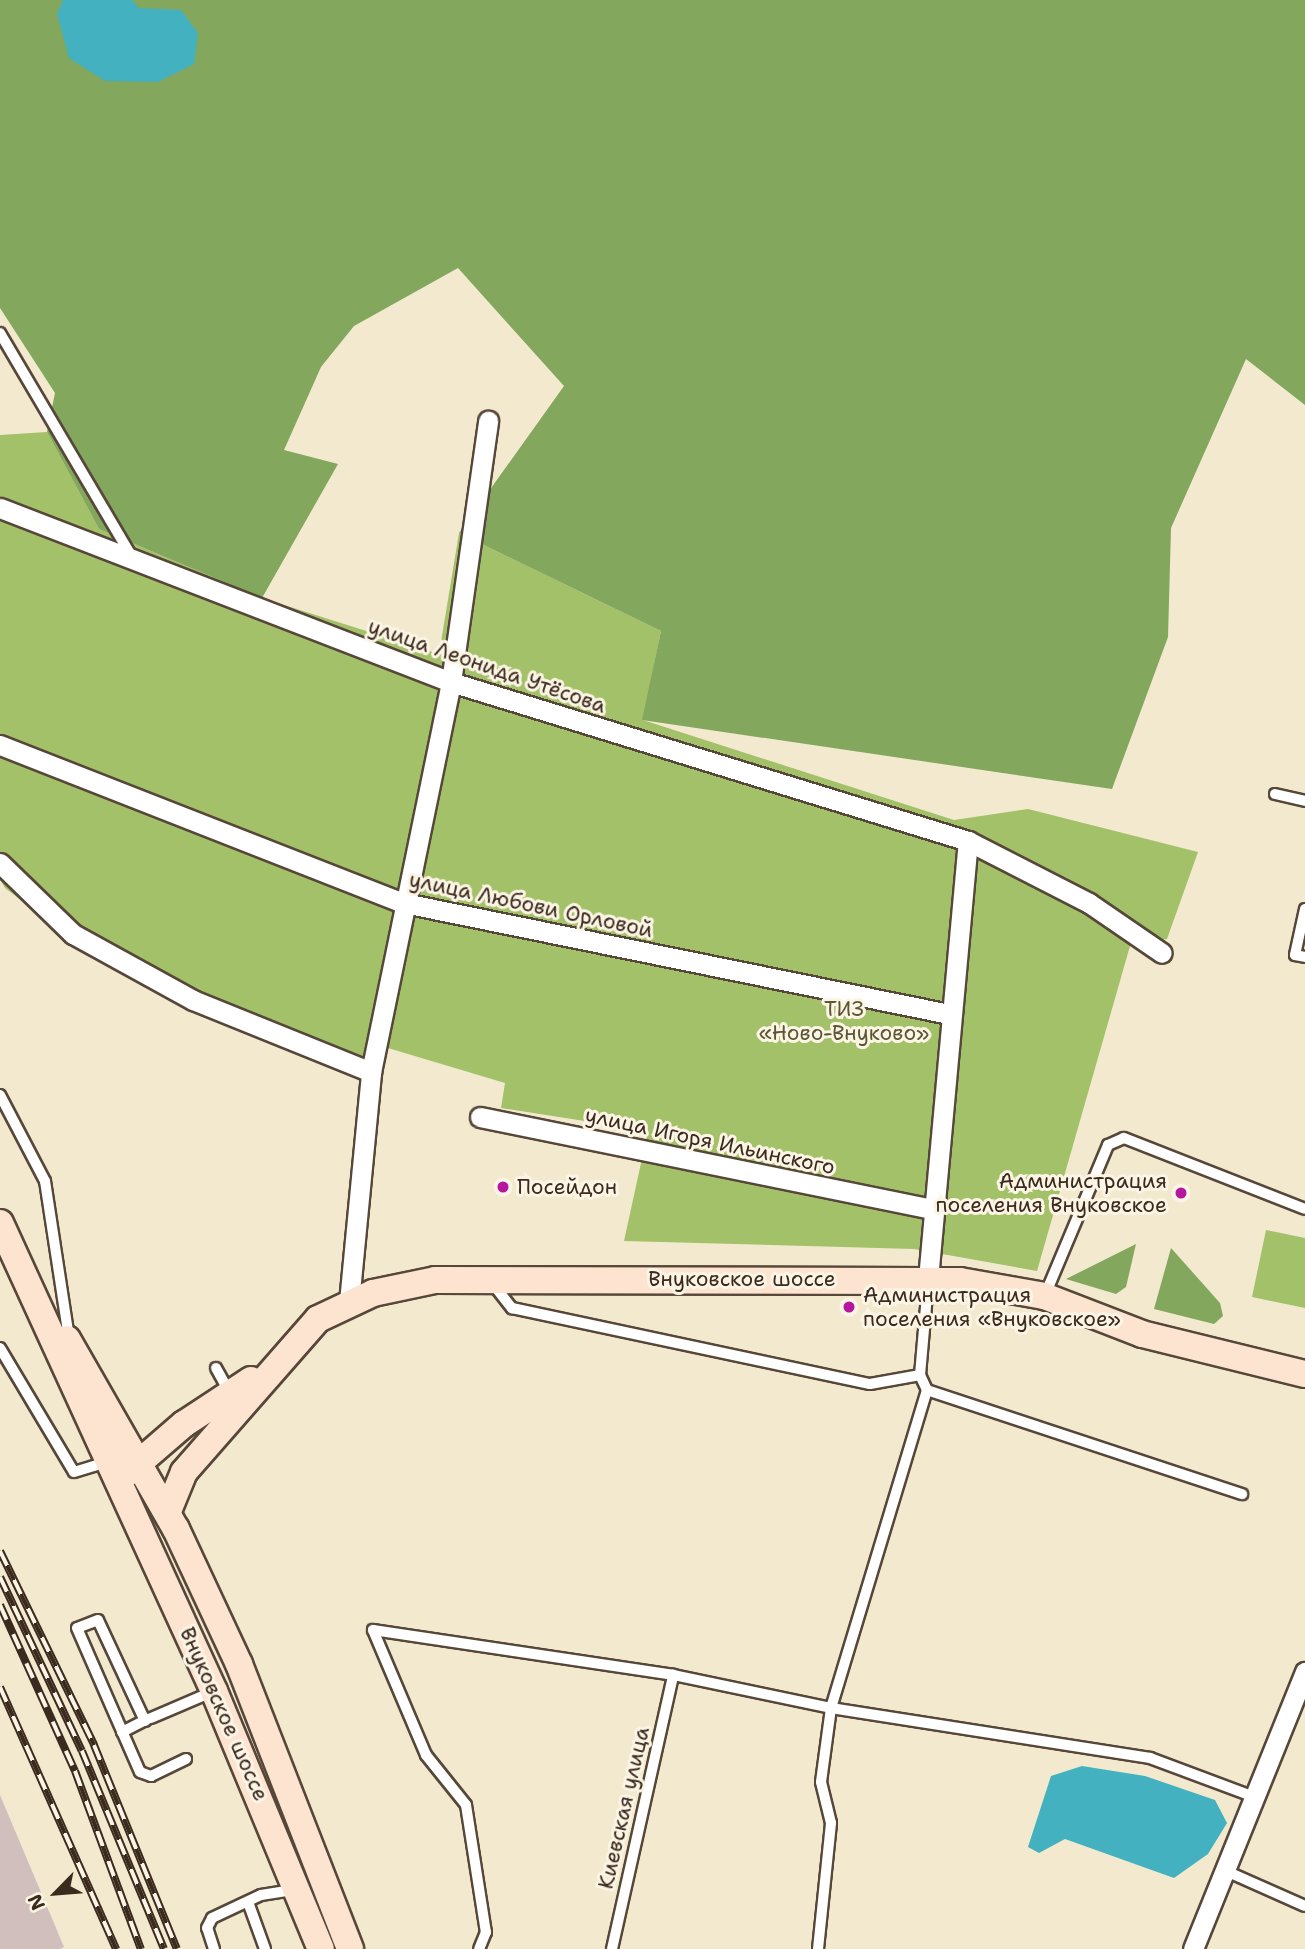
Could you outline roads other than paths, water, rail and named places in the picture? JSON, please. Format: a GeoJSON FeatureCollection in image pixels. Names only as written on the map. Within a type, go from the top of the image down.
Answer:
{"type":"FeatureCollection","features":[{"type":"Feature","properties":{"kind":"main road"},"geometry":{"type":"LineString","coordinates":[[0,1223],[23,1267],[144,1471]]}},
{"type":"Feature","properties":{"kind":"main road"},"geometry":{"type":"LineString","coordinates":[[23,1267],[112,1472]]}},
{"type":"Feature","properties":{"kind":"main road","name":"Внуковское шоссе"},"geometry":{"type":"LineString","coordinates":[[168,1511],[184,1472],[276,1364],[318,1320],[349,1302],[403,1285],[488,1277],[928,1279],[1044,1296],[1142,1334],[1305,1374]]}},
{"type":"Feature","properties":{"kind":"main road","name":"Внуковское шоссе"},"geometry":{"type":"LineString","coordinates":[[144,1471],[230,1393],[276,1364]]}},
{"type":"Feature","properties":{"kind":"main road","name":"Внуковское шоссе"},"geometry":{"type":"LineString","coordinates":[[144,1471],[168,1511],[253,1699],[350,1949]]}},
{"type":"Feature","properties":{"kind":"main road","name":"Внуковское шоссе"},"geometry":{"type":"LineString","coordinates":[[184,1472],[112,1472],[214,1690],[320,1949]]}},
{"type":"Feature","properties":{"kind":"street"},"geometry":{"type":"LineString","coordinates":[[349,1302],[371,1072],[451,682],[488,421]]}},
{"type":"Feature","properties":{"kind":"street","name":"улица Леонида Утёсова"},"geometry":{"type":"LineString","coordinates":[[0,508],[451,682],[968,841],[1089,903],[1162,953]]}},
{"type":"Feature","properties":{"kind":"street","name":"улица Любови Орловой"},"geometry":{"type":"LineString","coordinates":[[0,745],[404,903],[949,1014]]}},
{"type":"Feature","properties":{"kind":"street"},"geometry":{"type":"LineString","coordinates":[[928,1279],[930,1209],[968,841]]}},
{"type":"Feature","properties":{"kind":"street"},"geometry":{"type":"LineString","coordinates":[[0,863],[73,934],[193,1000],[371,1072]]}},
{"type":"Feature","properties":{"kind":"street","name":"улица Игоря Ильинского"},"geometry":{"type":"LineString","coordinates":[[480,1117],[930,1209]]}},
{"type":"Feature","properties":{"kind":"street"},"geometry":{"type":"LineString","coordinates":[[1193,1949],[1257,1798],[1305,1672]]}},
{"type":"Feature","properties":{"kind":"lane"},"geometry":{"type":"LineString","coordinates":[[0,333],[135,562]]}},
{"type":"Feature","properties":{"kind":"lane"},"geometry":{"type":"LineString","coordinates":[[1275,794],[1305,801]]}},
{"type":"Feature","properties":{"kind":"lane"},"geometry":{"type":"LineString","coordinates":[[1305,909],[1295,955],[1305,957]]}},
{"type":"Feature","properties":{"kind":"lane"},"geometry":{"type":"LineString","coordinates":[[0,1095],[46,1181],[70,1344]]}},
{"type":"Feature","properties":{"kind":"lane"},"geometry":{"type":"LineString","coordinates":[[1044,1296],[1108,1146],[1124,1138],[1305,1209]]}},
{"type":"Feature","properties":{"kind":"lane"},"geometry":{"type":"LineString","coordinates":[[488,1277],[512,1308],[870,1384],[920,1375]]}},
{"type":"Feature","properties":{"kind":"lane"},"geometry":{"type":"LineString","coordinates":[[818,1949],[831,1823],[821,1782],[831,1708],[927,1390],[920,1375],[928,1279]]}},
{"type":"Feature","properties":{"kind":"lane"},"geometry":{"type":"LineString","coordinates":[[0,1348],[74,1472],[112,1472]]}},
{"type":"Feature","properties":{"kind":"lane"},"geometry":{"type":"LineString","coordinates":[[216,1368],[230,1393]]}},
{"type":"Feature","properties":{"kind":"lane"},"geometry":{"type":"LineString","coordinates":[[927,1390],[1242,1494]]}},
{"type":"Feature","properties":{"kind":"lane"},"geometry":{"type":"LineString","coordinates":[[148,1720],[98,1620],[84,1624],[76,1632],[144,1775],[186,1759]]}},
{"type":"Feature","properties":{"kind":"lane"},"geometry":{"type":"LineString","coordinates":[[479,1949],[486,1932],[466,1805],[426,1755],[373,1630],[673,1675],[831,1708],[1150,1758],[1257,1798]]}},
{"type":"Feature","properties":{"kind":"lane","name":"Киевская улица"},"geometry":{"type":"LineString","coordinates":[[612,1949],[673,1675]]}},
{"type":"Feature","properties":{"kind":"lane"},"geometry":{"type":"LineString","coordinates":[[122,1732],[214,1690]]}},
{"type":"Feature","properties":{"kind":"lane"},"geometry":{"type":"LineString","coordinates":[[1226,1871],[1305,1906]]}},
{"type":"Feature","properties":{"kind":"lane"},"geometry":{"type":"LineString","coordinates":[[214,1949],[207,1922],[268,1894],[297,1889]]}},
{"type":"Feature","properties":{"kind":"lane"},"geometry":{"type":"LineString","coordinates":[[249,1901],[265,1949]]}},
{"type":"Feature","properties":{"kind":"water"},"geometry":{"type":"Polygon","coordinates":[[[63,0],[132,0],[139,8],[181,10],[198,33],[194,64],[158,82],[105,81],[69,58],[57,14],[63,0]]]}},
{"type":"Feature","properties":{"kind":"water"},"geometry":{"type":"Polygon","coordinates":[[[1082,1766],[1145,1776],[1215,1800],[1227,1823],[1208,1854],[1174,1878],[1065,1839],[1039,1853],[1028,1847],[1051,1776],[1082,1766]]]}},
{"type":"Feature","properties":{"kind":"railway"},"geometry":{"type":"LineString","coordinates":[[0,1551],[94,1745],[177,1949]]}},
{"type":"Feature","properties":{"kind":"railway"},"geometry":{"type":"LineString","coordinates":[[0,1577],[82,1751],[164,1949]]}},
{"type":"Feature","properties":{"kind":"railway"},"geometry":{"type":"LineString","coordinates":[[0,1605],[75,1771],[141,1949]]}},
{"type":"Feature","properties":{"kind":"railway"},"geometry":{"type":"LineString","coordinates":[[0,1687],[116,1949]]}},
{"type":"Feature","properties":{"kind":"place","name":"Посейдон"},"geometry":{"type":"Point","coordinates":[503,1187]}},
{"type":"Feature","properties":{"kind":"place","name":"Администрация поселения Внуковское"},"geometry":{"type":"Point","coordinates":[1181,1193]}},
{"type":"Feature","properties":{"kind":"place","name":"Администрация поселения «Внуковское»"},"geometry":{"type":"Point","coordinates":[849,1307]}},
{"type":"Feature","properties":{"kind":"park label","name":"ТИЗ «Ново-Внуково»"},"geometry":{"type":"Point","coordinates":[844,1021]}}]}
